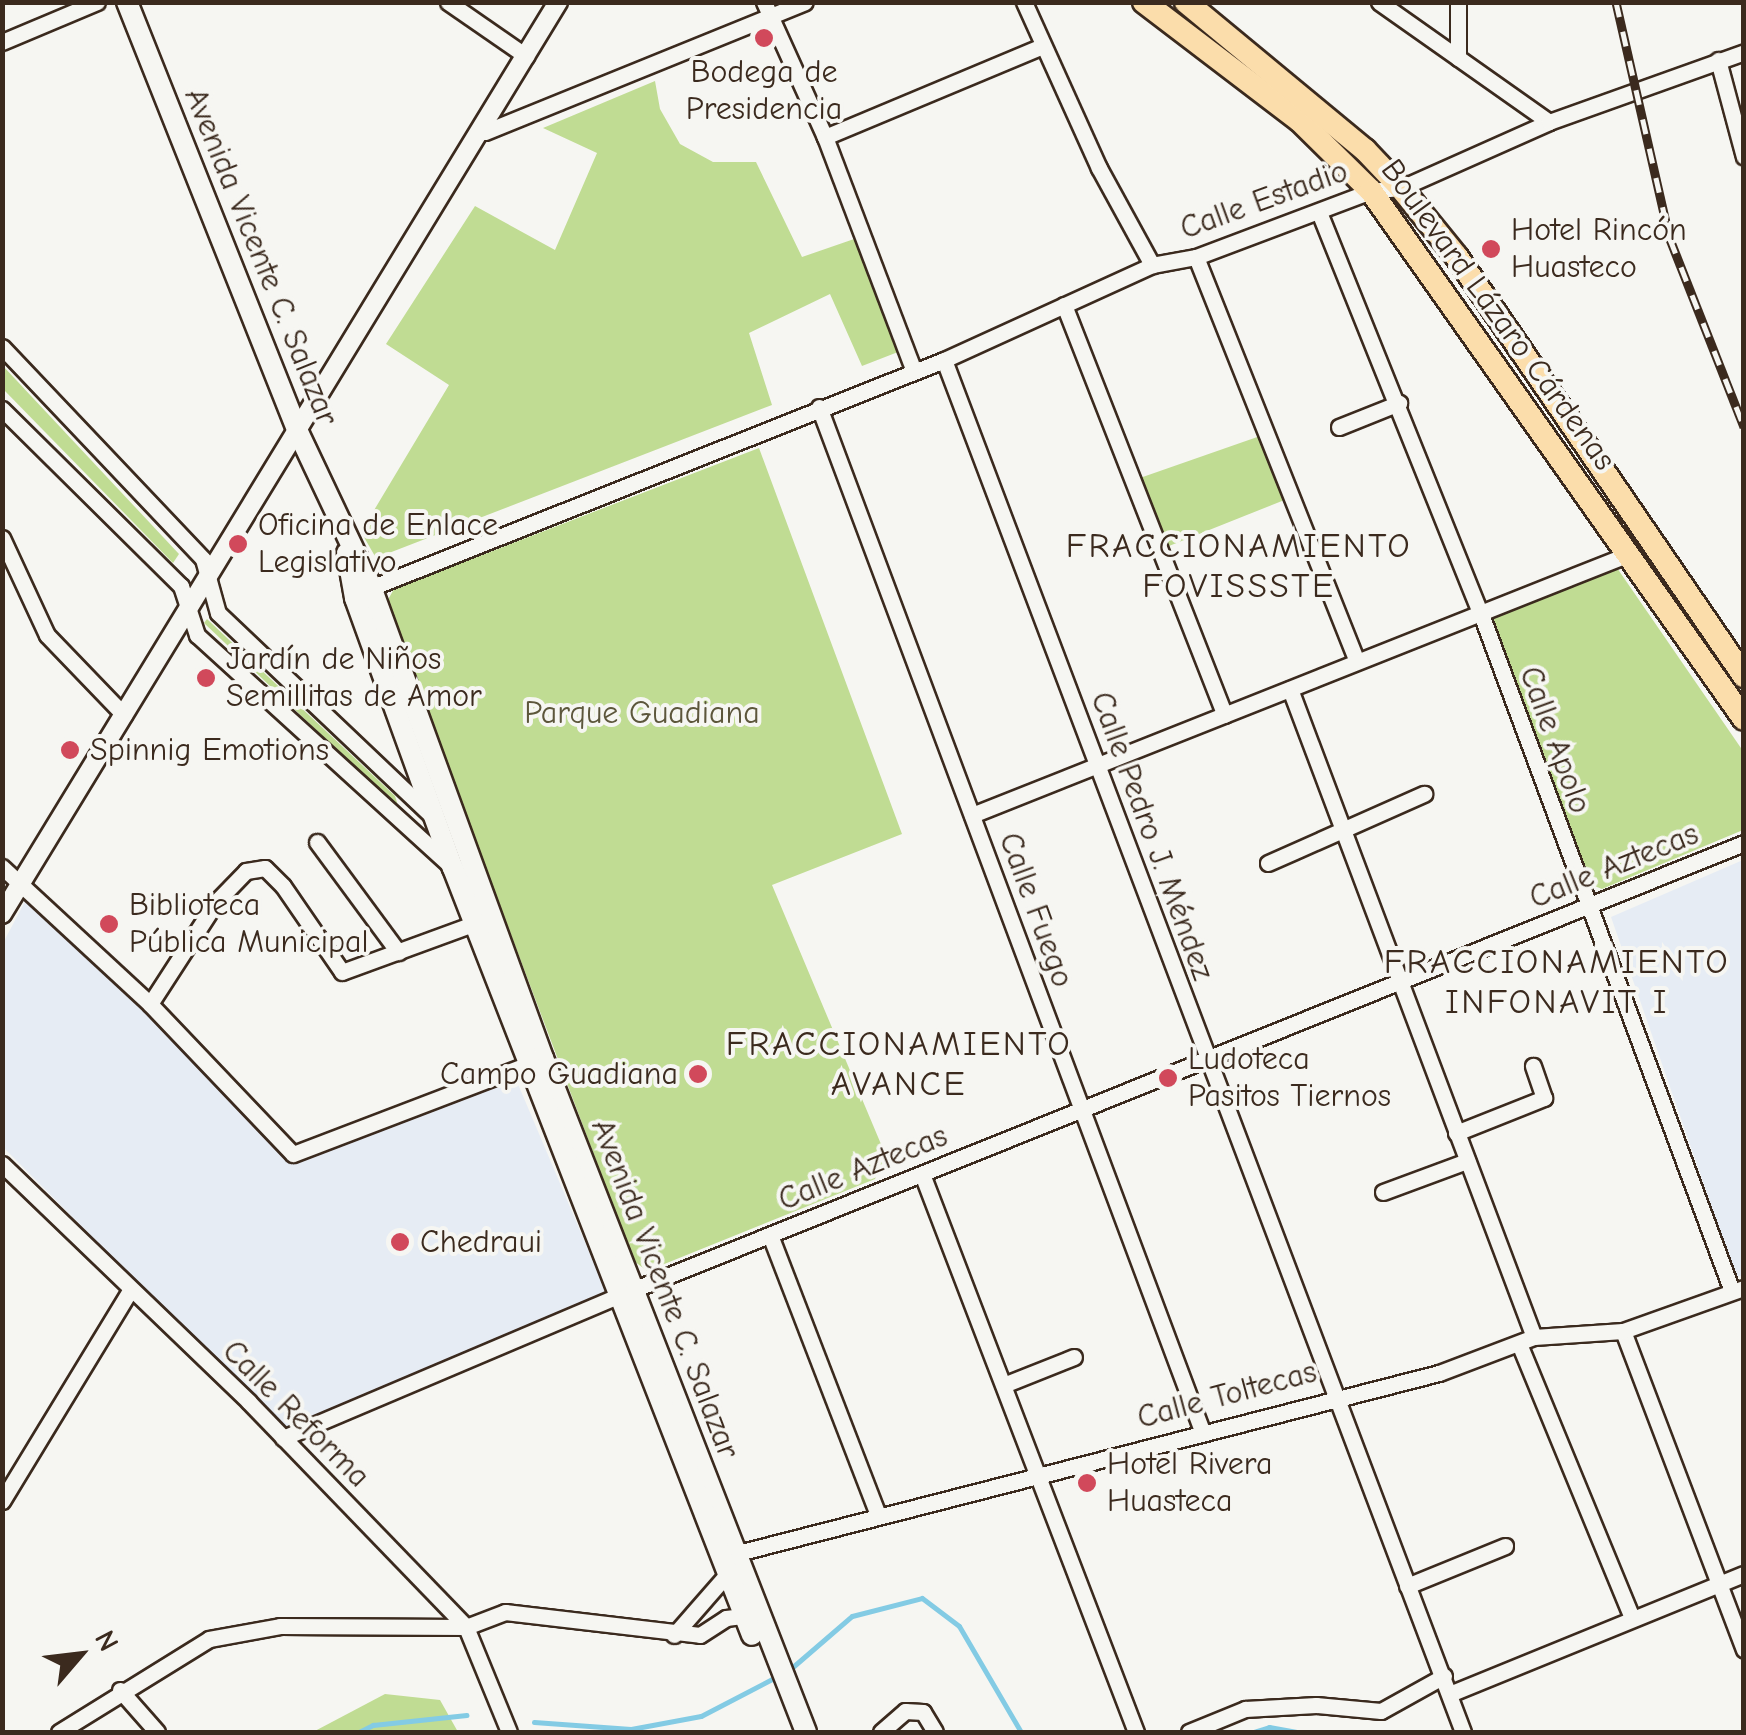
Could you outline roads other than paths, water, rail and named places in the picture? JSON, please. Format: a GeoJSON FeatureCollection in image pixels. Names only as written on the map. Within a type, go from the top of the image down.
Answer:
{"type":"FeatureCollection","features":[{"type":"Feature","properties":{"kind":"main road","name":"Avenida Vicente C. Salazar"},"geometry":{"type":"LineString","coordinates":[[127,2],[298,432],[343,532],[435,819],[462,858]]}},
{"type":"Feature","properties":{"kind":"main road","name":"Boulevard Lázaro Cárdenas"},"geometry":{"type":"LineString","coordinates":[[1144,2],[1299,120],[1371,191],[1744,719]]}},
{"type":"Feature","properties":{"kind":"main road","name":"Boulevard Lázaro Cárdenas"},"geometry":{"type":"LineString","coordinates":[[1186,2],[1365,150],[1458,256],[1744,676]]}},
{"type":"Feature","properties":{"kind":"main road","name":"Avenida Vicente C. Salazar"},"geometry":{"type":"LineString","coordinates":[[362,591],[535,1061],[728,1561],[796,1724]]}},
{"type":"Feature","properties":{"kind":"street"},"geometry":{"type":"LineString","coordinates":[[2,42],[97,2]]}},
{"type":"Feature","properties":{"kind":"street"},"geometry":{"type":"LineString","coordinates":[[448,2],[526,56]]}},
{"type":"Feature","properties":{"kind":"street"},"geometry":{"type":"LineString","coordinates":[[2,914],[484,132],[558,2]]}},
{"type":"Feature","properties":{"kind":"street"},"geometry":{"type":"LineString","coordinates":[[484,132],[767,9],[806,2]]}},
{"type":"Feature","properties":{"kind":"street"},"geometry":{"type":"LineString","coordinates":[[1024,2],[1152,265]]}},
{"type":"Feature","properties":{"kind":"street"},"geometry":{"type":"LineString","coordinates":[[1379,2],[1549,122]]}},
{"type":"Feature","properties":{"kind":"street"},"geometry":{"type":"LineString","coordinates":[[1458,2],[1458,58]]}},
{"type":"Feature","properties":{"kind":"street"},"geometry":{"type":"LineString","coordinates":[[767,9],[825,137],[914,371]]}},
{"type":"Feature","properties":{"kind":"street"},"geometry":{"type":"LineString","coordinates":[[825,137],[1043,46]]}},
{"type":"Feature","properties":{"kind":"street","name":"Calle Estadio"},"geometry":{"type":"LineString","coordinates":[[944,360],[1152,265],[1196,257],[1371,191],[1401,188],[1549,122],[1744,52]]}},
{"type":"Feature","properties":{"kind":"street"},"geometry":{"type":"LineString","coordinates":[[1718,60],[1744,158]]}},
{"type":"Feature","properties":{"kind":"street","name":"Calle Apolo"},"geometry":{"type":"LineString","coordinates":[[1319,212],[1481,614],[1586,907],[1738,1290]]}},
{"type":"Feature","properties":{"kind":"street"},"geometry":{"type":"LineString","coordinates":[[1196,257],[1357,661]]}},
{"type":"Feature","properties":{"kind":"street"},"geometry":{"type":"LineString","coordinates":[[1064,305],[1225,715]]}},
{"type":"Feature","properties":{"kind":"street"},"geometry":{"type":"LineString","coordinates":[[2,346],[202,559],[218,613],[435,819]]}},
{"type":"Feature","properties":{"kind":"street"},"geometry":{"type":"LineString","coordinates":[[362,591],[944,360]]}},
{"type":"Feature","properties":{"kind":"street","name":"Calle Pedro J. Méndez"},"geometry":{"type":"LineString","coordinates":[[944,360],[1206,1060],[1452,1694],[1463,1732]]}},
{"type":"Feature","properties":{"kind":"street"},"geometry":{"type":"LineString","coordinates":[[1338,427],[1398,402]]}},
{"type":"Feature","properties":{"kind":"street","name":"Calle Fuego"},"geometry":{"type":"LineString","coordinates":[[819,408],[1202,1431]]}},
{"type":"Feature","properties":{"kind":"street"},"geometry":{"type":"LineString","coordinates":[[2,409],[181,586],[197,635],[462,858]]}},
{"type":"Feature","properties":{"kind":"street"},"geometry":{"type":"LineString","coordinates":[[2,538],[46,635],[124,715]]}},
{"type":"Feature","properties":{"kind":"street"},"geometry":{"type":"LineString","coordinates":[[972,815],[1629,554]]}},
{"type":"Feature","properties":{"kind":"street"},"geometry":{"type":"LineString","coordinates":[[1290,689],[1339,830],[1467,1161],[1527,1341],[1632,1618]]}},
{"type":"Feature","properties":{"kind":"street"},"geometry":{"type":"LineString","coordinates":[[1268,864],[1424,794]]}},
{"type":"Feature","properties":{"kind":"street"},"geometry":{"type":"LineString","coordinates":[[317,842],[398,952]]}},
{"type":"Feature","properties":{"kind":"street","name":"Calle Aztecas"},"geometry":{"type":"LineString","coordinates":[[283,1438],[627,1292],[1744,844]]}},
{"type":"Feature","properties":{"kind":"street"},"geometry":{"type":"LineString","coordinates":[[2,867],[21,879],[150,1004],[293,1154],[535,1061]]}},
{"type":"Feature","properties":{"kind":"street"},"geometry":{"type":"LineString","coordinates":[[150,1004],[216,902],[246,871],[266,868],[284,886],[342,972],[482,920]]}},
{"type":"Feature","properties":{"kind":"street"},"geometry":{"type":"LineString","coordinates":[[1456,1133],[1544,1098],[1532,1066]]}},
{"type":"Feature","properties":{"kind":"street"},"geometry":{"type":"LineString","coordinates":[[1383,1192],[1467,1161]]}},
{"type":"Feature","properties":{"kind":"street","name":"Calle Reforma"},"geometry":{"type":"LineString","coordinates":[[2,1164],[283,1438],[466,1627],[509,1732]]}},
{"type":"Feature","properties":{"kind":"street"},"geometry":{"type":"LineString","coordinates":[[922,1174],[1040,1472],[1136,1732]]}},
{"type":"Feature","properties":{"kind":"street"},"geometry":{"type":"LineString","coordinates":[[770,1235],[878,1515]]}},
{"type":"Feature","properties":{"kind":"street"},"geometry":{"type":"LineString","coordinates":[[2,1502],[130,1290]]}},
{"type":"Feature","properties":{"kind":"street","name":"Calle Toltecas"},"geometry":{"type":"LineString","coordinates":[[728,1561],[878,1515],[1040,1472],[1337,1394],[1439,1373],[1527,1341],[1623,1330],[1738,1290]]}},
{"type":"Feature","properties":{"kind":"street"},"geometry":{"type":"LineString","coordinates":[[1623,1330],[1744,1650]]}},
{"type":"Feature","properties":{"kind":"street"},"geometry":{"type":"LineString","coordinates":[[1006,1384],[1074,1357]]}},
{"type":"Feature","properties":{"kind":"street"},"geometry":{"type":"LineString","coordinates":[[1407,1586],[1506,1546]]}},
{"type":"Feature","properties":{"kind":"street"},"geometry":{"type":"LineString","coordinates":[[674,1634],[728,1561]]}},
{"type":"Feature","properties":{"kind":"street"},"geometry":{"type":"LineString","coordinates":[[1452,1694],[1744,1574]]}},
{"type":"Feature","properties":{"kind":"street"},"geometry":{"type":"LineString","coordinates":[[58,1732],[120,1690],[209,1639],[280,1626],[466,1627],[505,1612],[548,1612],[700,1635],[752,1615]]}},
{"type":"Feature","properties":{"kind":"street"},"geometry":{"type":"LineString","coordinates":[[1189,1732],[1245,1709],[1316,1704],[1381,1712],[1444,1676]]}},
{"type":"Feature","properties":{"kind":"street"},"geometry":{"type":"LineString","coordinates":[[120,1690],[157,1732]]}},
{"type":"Feature","properties":{"kind":"street"},"geometry":{"type":"LineString","coordinates":[[881,1732],[905,1710],[923,1712],[935,1732]]}},
{"type":"Feature","properties":{"kind":"waterway"},"geometry":{"type":"LineString","coordinates":[[788,1671],[852,1616],[922,1598],[959,1626],[1021,1732]]}},
{"type":"Feature","properties":{"kind":"waterway"},"geometry":{"type":"LineString","coordinates":[[534,1722],[631,1729],[701,1716],[778,1676]]}},
{"type":"Feature","properties":{"kind":"waterway"},"geometry":{"type":"LineString","coordinates":[[359,1732],[373,1725],[466,1715]]}},
{"type":"Feature","properties":{"kind":"waterway"},"geometry":{"type":"LineString","coordinates":[[1254,1732],[1269,1727],[1297,1732]]}},
{"type":"Feature","properties":{"kind":"railway"},"geometry":{"type":"LineString","coordinates":[[1616,2],[1670,239],[1744,427]]}},
{"type":"Feature","properties":{"kind":"place","name":"Bodega de Presidencia"},"geometry":{"type":"Point","coordinates":[764,38]}},
{"type":"Feature","properties":{"kind":"place","name":"Hotel Rincón Huasteco"},"geometry":{"type":"Point","coordinates":[1491,249]}},
{"type":"Feature","properties":{"kind":"place","name":"Oficina de Enlace Legislativo"},"geometry":{"type":"Point","coordinates":[238,544]}},
{"type":"Feature","properties":{"kind":"place","name":"Jardín de Niños Semillitas de Amor"},"geometry":{"type":"Point","coordinates":[206,678]}},
{"type":"Feature","properties":{"kind":"place","name":"Spinnig Emotions"},"geometry":{"type":"Point","coordinates":[70,750]}},
{"type":"Feature","properties":{"kind":"place","name":"Biblioteca Pública Municipal"},"geometry":{"type":"Point","coordinates":[109,924]}},
{"type":"Feature","properties":{"kind":"place","name":"Campo Guadiana"},"geometry":{"type":"Point","coordinates":[698,1074]}},
{"type":"Feature","properties":{"kind":"place","name":"Ludoteca Pasitos Tiernos"},"geometry":{"type":"Point","coordinates":[1168,1078]}},
{"type":"Feature","properties":{"kind":"place","name":"Chedraui"},"geometry":{"type":"Point","coordinates":[400,1242]}},
{"type":"Feature","properties":{"kind":"place","name":"Hotel Rivera Huasteca"},"geometry":{"type":"Point","coordinates":[1087,1483]}},
{"type":"Feature","properties":{"kind":"district","name":"FRACCIONAMIENTO FOVISSSTE"},"geometry":{"type":"Point","coordinates":[1239,566]}},
{"type":"Feature","properties":{"kind":"district","name":"FRACCIONAMIENTO INFONAVIT I"},"geometry":{"type":"Point","coordinates":[1557,982]}},
{"type":"Feature","properties":{"kind":"district","name":"FRACCIONAMIENTO AVANCE"},"geometry":{"type":"Point","coordinates":[899,1064]}},
{"type":"Feature","properties":{"kind":"park label","name":"Parque Guadiana"},"geometry":{"type":"Point","coordinates":[642,713]}}]}
